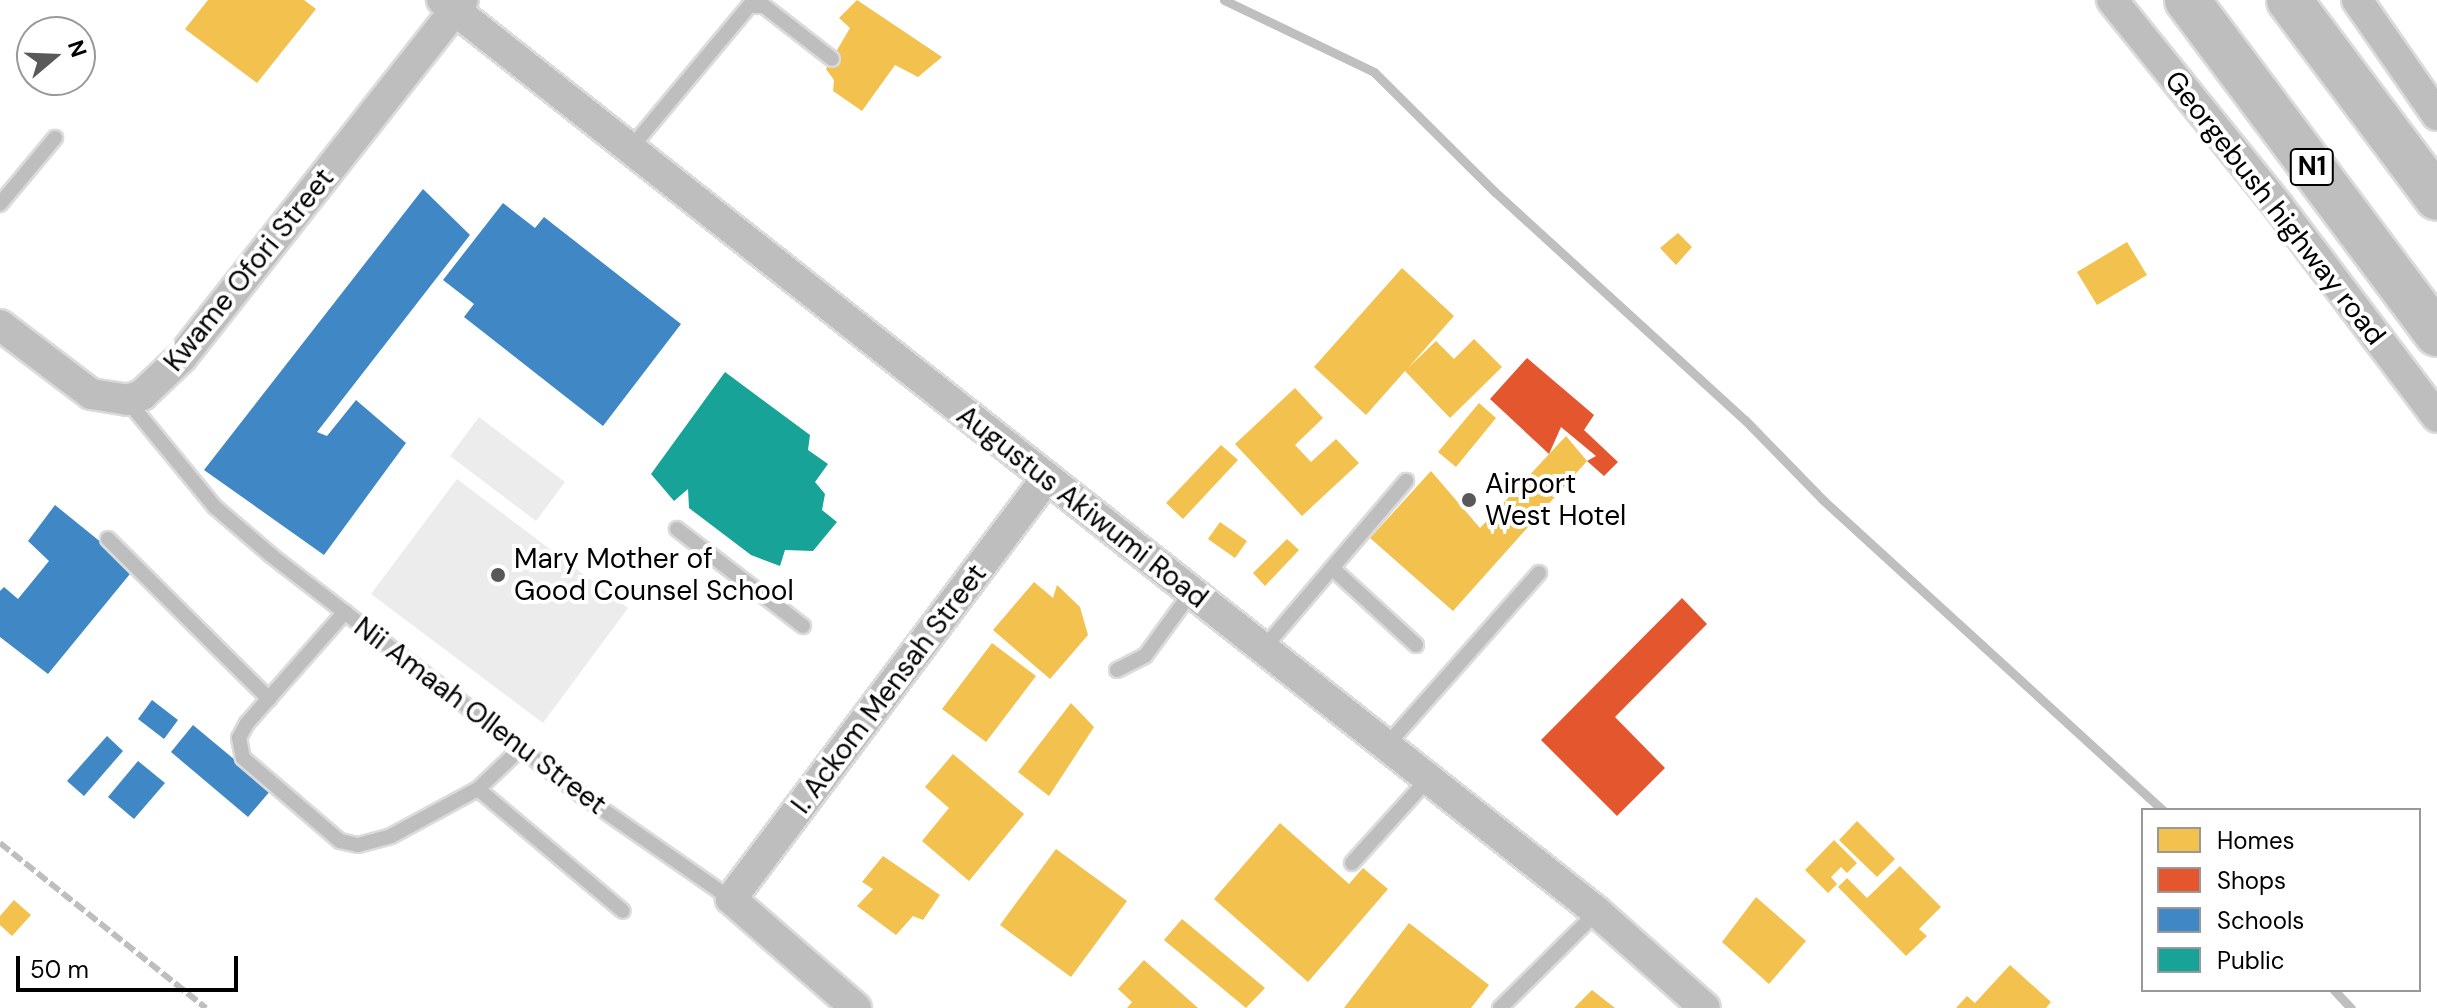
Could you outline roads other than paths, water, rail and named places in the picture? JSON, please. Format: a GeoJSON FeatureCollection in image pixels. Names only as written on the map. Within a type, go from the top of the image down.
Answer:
{"type":"FeatureCollection","features":[{"type":"Feature","properties":{"kind":"highway","name":"N1"},"geometry":{"type":"LineString","coordinates":[[2187,0],[2437,334]]}},
{"type":"Feature","properties":{"kind":"highway"},"geometry":{"type":"LineString","coordinates":[[2289,0],[2437,198]]}},
{"type":"Feature","properties":{"kind":"street","name":"Georgebush highway road"},"geometry":{"type":"LineString","coordinates":[[2112,0],[2278,206],[2437,417]]}},
{"type":"Feature","properties":{"kind":"street"},"geometry":{"type":"LineString","coordinates":[[2357,0],[2435,109]]}},
{"type":"Feature","properties":{"kind":"street","name":"Augustus Akiwumi Road"},"geometry":{"type":"LineString","coordinates":[[453,4],[630,149],[1597,912],[1705,1008]]}},
{"type":"Feature","properties":{"kind":"street","name":"Kwame Ofori Street"},"geometry":{"type":"LineString","coordinates":[[127,400],[155,386],[182,357],[453,4]]}},
{"type":"Feature","properties":{"kind":"street"},"geometry":{"type":"LineString","coordinates":[[0,325],[91,394],[127,400]]}},
{"type":"Feature","properties":{"kind":"street","name":"I. Ackom Mensah Street"},"geometry":{"type":"LineString","coordinates":[[731,899],[1046,479]]}},
{"type":"Feature","properties":{"kind":"street","name":"Nii Amaah Ollenu Street"},"geometry":{"type":"LineString","coordinates":[[731,899],[856,1008]]}},
{"type":"Feature","properties":{"kind":"lane"},"geometry":{"type":"LineString","coordinates":[[630,149],[749,6],[764,6],[832,59]]}},
{"type":"Feature","properties":{"kind":"lane"},"geometry":{"type":"LineString","coordinates":[[0,204],[55,138]]}},
{"type":"Feature","properties":{"kind":"lane","name":"Nii Amaah Ollenu Street"},"geometry":{"type":"LineString","coordinates":[[127,400],[215,507],[521,748],[731,899]]}},
{"type":"Feature","properties":{"kind":"lane"},"geometry":{"type":"LineString","coordinates":[[1263,649],[1406,481]]}},
{"type":"Feature","properties":{"kind":"lane"},"geometry":{"type":"LineString","coordinates":[[677,529],[803,626]]}},
{"type":"Feature","properties":{"kind":"lane"},"geometry":{"type":"LineString","coordinates":[[108,539],[269,699]]}},
{"type":"Feature","properties":{"kind":"lane"},"geometry":{"type":"LineString","coordinates":[[1332,568],[1416,645]]}},
{"type":"Feature","properties":{"kind":"lane"},"geometry":{"type":"LineString","coordinates":[[1386,746],[1539,573]]}},
{"type":"Feature","properties":{"kind":"lane"},"geometry":{"type":"LineString","coordinates":[[1117,670],[1145,656],[1191,593]]}},
{"type":"Feature","properties":{"kind":"lane"},"geometry":{"type":"LineString","coordinates":[[345,612],[239,738],[243,758],[340,841],[358,845],[391,836],[478,789],[521,748]]}},
{"type":"Feature","properties":{"kind":"lane"},"geometry":{"type":"LineString","coordinates":[[1352,863],[1428,779]]}},
{"type":"Feature","properties":{"kind":"lane"},"geometry":{"type":"LineString","coordinates":[[478,789],[623,911]]}},
{"type":"Feature","properties":{"kind":"lane"},"geometry":{"type":"LineString","coordinates":[[1500,1008],[1597,912]]}},
{"type":"Feature","properties":{"kind":"waterway"},"geometry":{"type":"LineString","coordinates":[[1224,0],[1374,72],[1495,192],[1745,420],[1823,500],[2161,808]]}},
{"type":"Feature","properties":{"kind":"waterway"},"geometry":{"type":"LineString","coordinates":[[2336,992],[2351,1008]]}},
{"type":"Feature","properties":{"kind":"railway"},"geometry":{"type":"LineString","coordinates":[[0,843],[206,1008]]}},
{"type":"Feature","properties":{"kind":"place","name":"Airport West Hotel"},"geometry":{"type":"Point","coordinates":[1469,500]}},
{"type":"Feature","properties":{"kind":"place","name":"Mary Mother of Good Counsel School"},"geometry":{"type":"Point","coordinates":[498,575]}}]}
